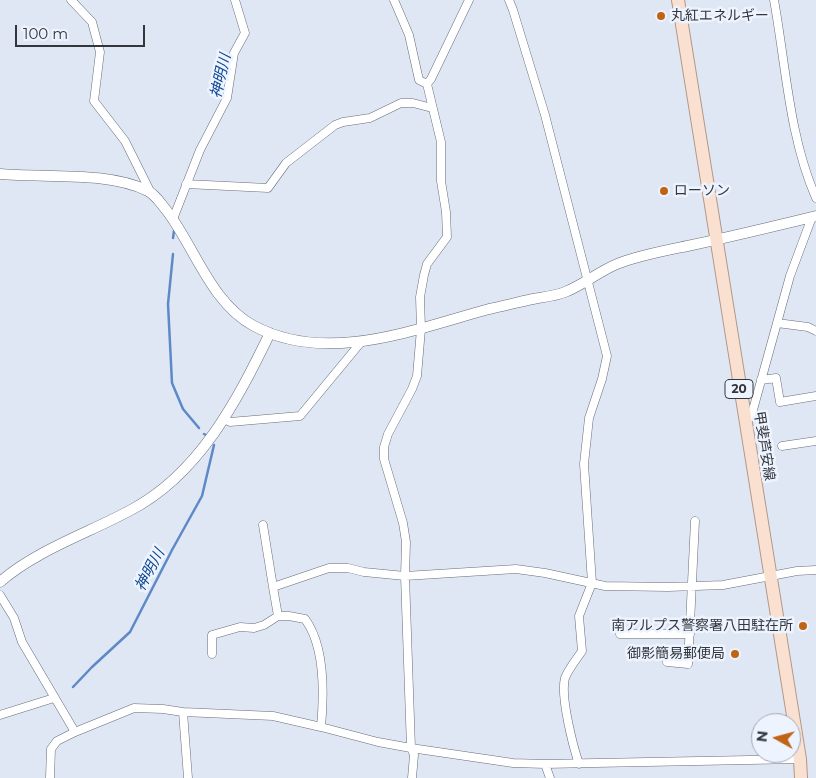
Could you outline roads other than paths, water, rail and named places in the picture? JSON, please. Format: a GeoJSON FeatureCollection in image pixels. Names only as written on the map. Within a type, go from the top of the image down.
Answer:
{"type":"FeatureCollection","features":[{"type":"Feature","properties":{"kind":"main road","name":"甲斐芦安線"},"geometry":{"type":"LineString","coordinates":[[678,0],[792,713]]}},
{"type":"Feature","properties":{"kind":"main road","name":"甲斐芦安線"},"geometry":{"type":"LineString","coordinates":[[800,763],[801,778]]}},
{"type":"Feature","properties":{"kind":"street"},"geometry":{"type":"LineString","coordinates":[[71,0],[92,22],[100,52],[94,101],[125,141],[151,193],[173,220],[215,289],[235,313],[252,325],[270,333],[308,341],[329,343],[362,342],[421,329],[511,304],[564,293],[587,282],[616,264],[729,235],[814,217]]}},
{"type":"Feature","properties":{"kind":"street"},"geometry":{"type":"LineString","coordinates":[[173,220],[200,150],[228,98],[234,53],[245,33],[235,0]]}},
{"type":"Feature","properties":{"kind":"street"},"geometry":{"type":"LineString","coordinates":[[394,0],[409,35],[419,80],[427,84]]}},
{"type":"Feature","properties":{"kind":"street"},"geometry":{"type":"LineString","coordinates":[[427,84],[469,0]]}},
{"type":"Feature","properties":{"kind":"street"},"geometry":{"type":"LineString","coordinates":[[509,0],[544,115],[607,356],[602,379],[588,418],[584,464],[592,583],[579,616],[582,651],[565,680],[570,736],[579,764]]}},
{"type":"Feature","properties":{"kind":"street"},"geometry":{"type":"LineString","coordinates":[[774,0],[798,144],[807,177],[816,198]]}},
{"type":"Feature","properties":{"kind":"street"},"geometry":{"type":"LineString","coordinates":[[412,778],[414,755],[411,748],[405,576],[406,542],[403,523],[384,459],[384,447],[388,434],[417,376],[421,329],[420,297],[424,274],[427,264],[446,237],[446,212],[441,181],[441,142],[427,84]]}},
{"type":"Feature","properties":{"kind":"street"},"geometry":{"type":"LineString","coordinates":[[186,184],[268,188],[286,163],[343,122],[370,118],[401,103],[413,103],[432,108]]}},
{"type":"Feature","properties":{"kind":"street"},"geometry":{"type":"LineString","coordinates":[[0,174],[111,180],[151,193]]}},
{"type":"Feature","properties":{"kind":"street"},"geometry":{"type":"LineString","coordinates":[[744,417],[751,417],[790,276],[814,217]]}},
{"type":"Feature","properties":{"kind":"street"},"geometry":{"type":"LineString","coordinates":[[777,324],[808,327],[816,332]]}},
{"type":"Feature","properties":{"kind":"street"},"geometry":{"type":"LineString","coordinates":[[0,582],[21,565],[149,500],[190,464],[224,419],[249,376],[270,333]]}},
{"type":"Feature","properties":{"kind":"street"},"geometry":{"type":"LineString","coordinates":[[224,419],[230,422],[300,416],[362,342]]}},
{"type":"Feature","properties":{"kind":"street"},"geometry":{"type":"LineString","coordinates":[[761,380],[776,378],[780,402],[816,396]]}},
{"type":"Feature","properties":{"kind":"street"},"geometry":{"type":"LineString","coordinates":[[782,446],[816,441]]}},
{"type":"Feature","properties":{"kind":"street"},"geometry":{"type":"LineString","coordinates":[[667,662],[688,664],[695,521]]}},
{"type":"Feature","properties":{"kind":"street"},"geometry":{"type":"LineString","coordinates":[[262,525],[278,616]]}},
{"type":"Feature","properties":{"kind":"street"},"geometry":{"type":"LineString","coordinates":[[273,586],[329,568],[348,568],[364,572],[405,576],[516,569],[545,573],[605,586],[692,587],[723,585],[797,571],[816,570]]}},
{"type":"Feature","properties":{"kind":"street"},"geometry":{"type":"LineString","coordinates":[[0,595],[14,618],[22,642],[75,732]]}},
{"type":"Feature","properties":{"kind":"street"},"geometry":{"type":"LineString","coordinates":[[212,654],[212,635],[240,627],[254,628],[264,625],[278,616],[289,616],[306,620],[316,639],[324,693],[322,727]]}},
{"type":"Feature","properties":{"kind":"street"},"geometry":{"type":"LineString","coordinates":[[620,634],[690,634]]}},
{"type":"Feature","properties":{"kind":"street"},"geometry":{"type":"LineString","coordinates":[[0,715],[54,698]]}},
{"type":"Feature","properties":{"kind":"street"},"geometry":{"type":"LineString","coordinates":[[50,778],[51,749],[57,741],[134,708],[273,716],[356,737],[411,748],[513,763],[579,764],[751,760]]}},
{"type":"Feature","properties":{"kind":"street"},"geometry":{"type":"LineString","coordinates":[[183,712],[188,778]]}},
{"type":"Feature","properties":{"kind":"street"},"geometry":{"type":"LineString","coordinates":[[545,764],[550,778]]}},
{"type":"Feature","properties":{"kind":"waterway","name":"神明川"},"geometry":{"type":"LineString","coordinates":[[173,238],[174,231]]}},
{"type":"Feature","properties":{"kind":"waterway","name":"神明川"},"geometry":{"type":"LineString","coordinates":[[173,254],[168,304],[172,383],[183,409],[199,428]]}},
{"type":"Feature","properties":{"kind":"waterway","name":"神明川"},"geometry":{"type":"LineString","coordinates":[[73,687],[130,632],[202,496],[214,445]]}},
{"type":"Feature","properties":{"kind":"place","name":"丸紅エネルギー"},"geometry":{"type":"Point","coordinates":[661,16]}},
{"type":"Feature","properties":{"kind":"place","name":"ローソン"},"geometry":{"type":"Point","coordinates":[664,191]}},
{"type":"Feature","properties":{"kind":"place","name":"南アルプス警察署八田駐在所"},"geometry":{"type":"Point","coordinates":[803,626]}},
{"type":"Feature","properties":{"kind":"place","name":"御影簡易郵便局"},"geometry":{"type":"Point","coordinates":[735,654]}}]}
